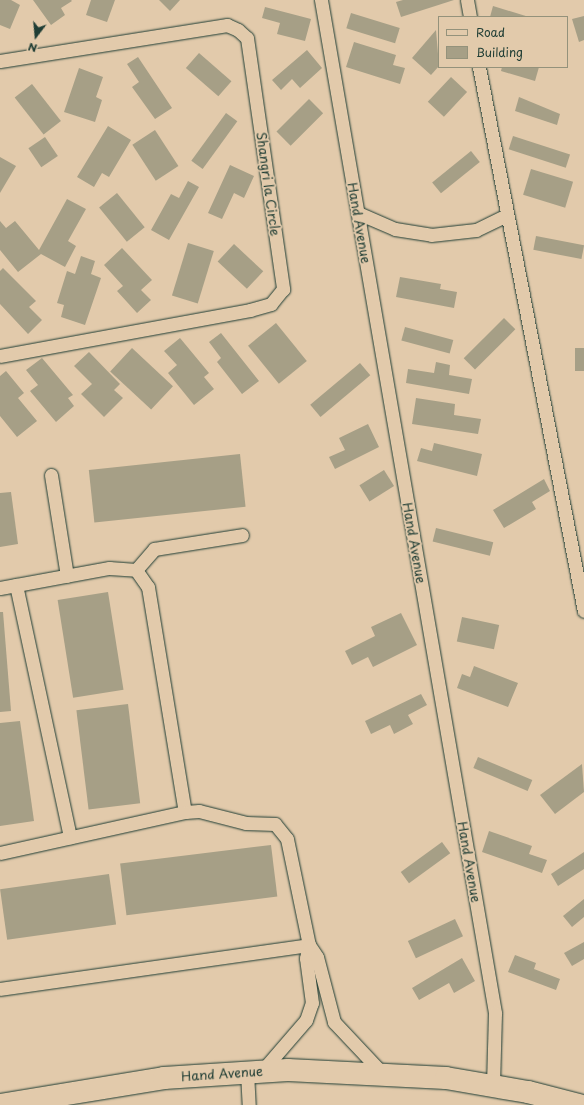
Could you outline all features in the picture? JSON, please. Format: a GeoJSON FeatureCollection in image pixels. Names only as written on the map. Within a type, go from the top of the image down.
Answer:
{"type":"FeatureCollection","features":[{"type":"Feature","properties":{"kind":"street","name":"Hand Avenue"},"geometry":{"type":"LineString","coordinates":[[0,1105],[164,1078],[254,1072],[446,1078],[493,1086],[579,1105]]}},
{"type":"Feature","properties":{"kind":"lane","name":"Hand Avenue"},"geometry":{"type":"LineString","coordinates":[[321,0],[495,1013],[493,1086]]}},
{"type":"Feature","properties":{"kind":"lane"},"geometry":{"type":"LineString","coordinates":[[467,0],[470,16]]}},
{"type":"Feature","properties":{"kind":"lane","name":"Shangri la Circle"},"geometry":{"type":"LineString","coordinates":[[0,62],[227,25],[238,30],[247,38],[283,289],[271,304],[250,310],[0,356]]}},
{"type":"Feature","properties":{"kind":"lane"},"geometry":{"type":"LineString","coordinates":[[479,68],[506,215],[584,610]]}},
{"type":"Feature","properties":{"kind":"lane"},"geometry":{"type":"LineString","coordinates":[[358,213],[395,229],[431,235],[476,230],[506,215]]}},
{"type":"Feature","properties":{"kind":"lane"},"geometry":{"type":"LineString","coordinates":[[52,475],[67,576]]}},
{"type":"Feature","properties":{"kind":"lane"},"geometry":{"type":"LineString","coordinates":[[136,570],[154,549],[242,535]]}},
{"type":"Feature","properties":{"kind":"lane"},"geometry":{"type":"LineString","coordinates":[[0,588],[109,568],[136,570]]}},
{"type":"Feature","properties":{"kind":"lane"},"geometry":{"type":"LineString","coordinates":[[136,570],[148,587],[186,812]]}},
{"type":"Feature","properties":{"kind":"lane"},"geometry":{"type":"LineString","coordinates":[[16,585],[70,837]]}},
{"type":"Feature","properties":{"kind":"lane"},"geometry":{"type":"LineString","coordinates":[[0,853],[186,812],[198,811],[246,823],[275,824],[287,839],[309,945],[317,957],[334,1022],[384,1075]]}},
{"type":"Feature","properties":{"kind":"lane"},"geometry":{"type":"LineString","coordinates":[[0,989],[309,945]]}},
{"type":"Feature","properties":{"kind":"lane"},"geometry":{"type":"LineString","coordinates":[[249,1105],[254,1072],[306,1020],[312,1003],[306,958],[309,945]]}},
{"type":"Feature","properties":{"kind":"building"},"geometry":{"type":"Polygon","coordinates":[[[0,0],[11,0],[20,5],[10,29],[0,25],[0,0]]]}},
{"type":"Feature","properties":{"kind":"building"},"geometry":{"type":"Polygon","coordinates":[[[33,0],[72,1],[61,8],[65,15],[51,25],[33,0]]]}},
{"type":"Feature","properties":{"kind":"building"},"geometry":{"type":"Polygon","coordinates":[[[91,0],[115,0],[107,22],[86,15],[91,0]]]}},
{"type":"Feature","properties":{"kind":"building"},"geometry":{"type":"Polygon","coordinates":[[[159,0],[180,0],[170,11],[159,0]]]}},
{"type":"Feature","properties":{"kind":"building"},"geometry":{"type":"Polygon","coordinates":[[[403,0],[454,0],[401,17],[396,2],[403,0]]]}},
{"type":"Feature","properties":{"kind":"building"},"geometry":{"type":"Polygon","coordinates":[[[493,6],[526,16],[490,16],[493,6]]]}},
{"type":"Feature","properties":{"kind":"building"},"geometry":{"type":"Polygon","coordinates":[[[265,7],[311,19],[305,41],[277,34],[280,23],[262,18],[265,7]]]}},
{"type":"Feature","properties":{"kind":"building"},"geometry":{"type":"Polygon","coordinates":[[[351,13],[400,28],[395,43],[346,28],[351,13]]]}},
{"type":"Feature","properties":{"kind":"building"},"geometry":{"type":"Polygon","coordinates":[[[584,16],[584,40],[579,42],[572,19],[584,16]]]}},
{"type":"Feature","properties":{"kind":"building"},"geometry":{"type":"Polygon","coordinates":[[[436,30],[438,67],[431,75],[412,58],[436,30]]]}},
{"type":"Feature","properties":{"kind":"building"},"geometry":{"type":"Polygon","coordinates":[[[354,42],[396,55],[393,65],[405,68],[400,84],[346,67],[354,42]]]}},
{"type":"Feature","properties":{"kind":"building"},"geometry":{"type":"Polygon","coordinates":[[[307,50],[322,68],[300,88],[292,79],[281,90],[272,80],[307,50]]]}},
{"type":"Feature","properties":{"kind":"building"},"geometry":{"type":"Polygon","coordinates":[[[199,53],[231,81],[218,96],[186,68],[199,53]]]}},
{"type":"Feature","properties":{"kind":"building"},"geometry":{"type":"Polygon","coordinates":[[[138,57],[172,108],[155,119],[132,87],[139,82],[127,64],[138,57]]]}},
{"type":"Feature","properties":{"kind":"building"},"geometry":{"type":"Polygon","coordinates":[[[79,68],[103,77],[96,97],[102,100],[95,122],[64,112],[79,68]]]}},
{"type":"Feature","properties":{"kind":"building"},"geometry":{"type":"Polygon","coordinates":[[[502,68],[539,68],[535,81],[501,71],[502,68]]]}},
{"type":"Feature","properties":{"kind":"building"},"geometry":{"type":"Polygon","coordinates":[[[451,77],[467,92],[444,117],[428,102],[451,77]]]}},
{"type":"Feature","properties":{"kind":"building"},"geometry":{"type":"Polygon","coordinates":[[[32,84],[61,121],[44,135],[15,98],[32,84]]]}},
{"type":"Feature","properties":{"kind":"building"},"geometry":{"type":"Polygon","coordinates":[[[519,97],[560,114],[557,125],[515,111],[519,97]]]}},
{"type":"Feature","properties":{"kind":"building"},"geometry":{"type":"Polygon","coordinates":[[[309,99],[323,113],[291,146],[276,132],[309,99]]]}},
{"type":"Feature","properties":{"kind":"building"},"geometry":{"type":"Polygon","coordinates":[[[226,113],[237,121],[203,169],[191,161],[226,113]]]}},
{"type":"Feature","properties":{"kind":"building"},"geometry":{"type":"Polygon","coordinates":[[[108,126],[131,140],[109,177],[102,173],[94,187],[77,177],[108,126]]]}},
{"type":"Feature","properties":{"kind":"building"},"geometry":{"type":"Polygon","coordinates":[[[155,130],[178,166],[156,181],[132,145],[155,130]]]}},
{"type":"Feature","properties":{"kind":"building"},"geometry":{"type":"Polygon","coordinates":[[[513,136],[570,155],[566,168],[509,149],[513,136]]]}},
{"type":"Feature","properties":{"kind":"building"},"geometry":{"type":"Polygon","coordinates":[[[45,137],[58,156],[41,167],[28,148],[45,137]]]}},
{"type":"Feature","properties":{"kind":"building"},"geometry":{"type":"Polygon","coordinates":[[[471,151],[480,162],[441,193],[432,182],[471,151]]]}},
{"type":"Feature","properties":{"kind":"building"},"geometry":{"type":"Polygon","coordinates":[[[0,157],[16,166],[0,193],[0,157]]]}},
{"type":"Feature","properties":{"kind":"building"},"geometry":{"type":"Polygon","coordinates":[[[230,165],[254,176],[244,198],[234,193],[222,219],[208,213],[230,165]]]}},
{"type":"Feature","properties":{"kind":"building"},"geometry":{"type":"Polygon","coordinates":[[[531,169],[573,182],[565,208],[523,195],[531,169]]]}},
{"type":"Feature","properties":{"kind":"building"},"geometry":{"type":"Polygon","coordinates":[[[188,181],[199,187],[169,240],[151,230],[171,194],[179,198],[188,181]]]}},
{"type":"Feature","properties":{"kind":"building"},"geometry":{"type":"Polygon","coordinates":[[[117,193],[145,227],[127,242],[99,207],[117,193]]]}},
{"type":"Feature","properties":{"kind":"building"},"geometry":{"type":"Polygon","coordinates":[[[67,199],[86,209],[68,241],[76,246],[65,267],[41,254],[18,272],[0,250],[0,221],[6,228],[15,221],[39,250],[67,199]]]}},
{"type":"Feature","properties":{"kind":"building"},"geometry":{"type":"Polygon","coordinates":[[[536,236],[584,245],[581,259],[533,250],[536,236]]]}},
{"type":"Feature","properties":{"kind":"building"},"geometry":{"type":"Polygon","coordinates":[[[188,243],[214,251],[198,303],[172,296],[188,243]]]}},
{"type":"Feature","properties":{"kind":"building"},"geometry":{"type":"Polygon","coordinates":[[[234,244],[263,271],[247,289],[218,262],[234,244]]]}},
{"type":"Feature","properties":{"kind":"building"},"geometry":{"type":"Polygon","coordinates":[[[122,248],[152,280],[141,290],[151,300],[137,313],[117,291],[123,286],[104,265],[122,248]]]}},
{"type":"Feature","properties":{"kind":"building"},"geometry":{"type":"Polygon","coordinates":[[[81,256],[95,261],[91,274],[101,278],[85,325],[61,317],[64,305],[57,303],[67,271],[75,274],[81,256]]]}},
{"type":"Feature","properties":{"kind":"building"},"geometry":{"type":"Polygon","coordinates":[[[3,268],[36,301],[29,307],[42,320],[28,334],[0,304],[0,271],[3,268]]]}},
{"type":"Feature","properties":{"kind":"building"},"geometry":{"type":"Polygon","coordinates":[[[400,277],[441,284],[440,289],[457,292],[454,308],[396,297],[400,277]]]}},
{"type":"Feature","properties":{"kind":"building"},"geometry":{"type":"Polygon","coordinates":[[[504,318],[515,329],[475,370],[464,358],[504,318]]]}},
{"type":"Feature","properties":{"kind":"building"},"geometry":{"type":"Polygon","coordinates":[[[276,323],[307,361],[279,384],[248,346],[276,323]]]}},
{"type":"Feature","properties":{"kind":"building"},"geometry":{"type":"Polygon","coordinates":[[[405,327],[453,340],[450,353],[401,341],[405,327]]]}},
{"type":"Feature","properties":{"kind":"building"},"geometry":{"type":"Polygon","coordinates":[[[221,333],[259,381],[242,394],[217,362],[221,358],[209,342],[221,333]]]}},
{"type":"Feature","properties":{"kind":"building"},"geometry":{"type":"Polygon","coordinates":[[[180,338],[209,373],[204,377],[214,389],[194,405],[168,373],[177,365],[164,351],[180,338]]]}},
{"type":"Feature","properties":{"kind":"building"},"geometry":{"type":"Polygon","coordinates":[[[132,348],[173,386],[151,410],[110,371],[132,348]]]}},
{"type":"Feature","properties":{"kind":"building"},"geometry":{"type":"Polygon","coordinates":[[[575,348],[584,348],[584,371],[575,371],[575,348]]]}},
{"type":"Feature","properties":{"kind":"building"},"geometry":{"type":"Polygon","coordinates":[[[89,352],[120,384],[114,390],[123,398],[104,417],[81,394],[92,384],[74,366],[89,352]]]}},
{"type":"Feature","properties":{"kind":"building"},"geometry":{"type":"Polygon","coordinates":[[[42,358],[73,395],[68,398],[74,406],[56,422],[30,391],[38,385],[26,370],[42,358]]]}},
{"type":"Feature","properties":{"kind":"building"},"geometry":{"type":"Polygon","coordinates":[[[436,362],[450,365],[449,375],[472,379],[469,394],[406,383],[408,369],[434,373],[436,362]]]}},
{"type":"Feature","properties":{"kind":"building"},"geometry":{"type":"Polygon","coordinates":[[[360,363],[370,375],[320,417],[310,405],[360,363]]]}},
{"type":"Feature","properties":{"kind":"building"},"geometry":{"type":"Polygon","coordinates":[[[6,371],[24,393],[18,398],[37,421],[17,437],[0,416],[0,376],[6,371]]]}},
{"type":"Feature","properties":{"kind":"building"},"geometry":{"type":"Polygon","coordinates":[[[416,398],[455,404],[454,415],[481,419],[478,434],[412,424],[416,398]]]}},
{"type":"Feature","properties":{"kind":"building"},"geometry":{"type":"Polygon","coordinates":[[[368,424],[379,447],[335,469],[329,457],[345,450],[339,438],[368,424]]]}},
{"type":"Feature","properties":{"kind":"building"},"geometry":{"type":"Polygon","coordinates":[[[434,443],[482,454],[477,476],[417,461],[421,448],[432,451],[434,443]]]}},
{"type":"Feature","properties":{"kind":"building"},"geometry":{"type":"Polygon","coordinates":[[[240,454],[246,507],[94,523],[89,470],[240,454]]]}},
{"type":"Feature","properties":{"kind":"building"},"geometry":{"type":"Polygon","coordinates":[[[384,470],[394,486],[369,501],[359,485],[384,470]]]}},
{"type":"Feature","properties":{"kind":"building"},"geometry":{"type":"Polygon","coordinates":[[[544,479],[550,491],[532,502],[536,509],[504,528],[493,510],[544,479]]]}},
{"type":"Feature","properties":{"kind":"building"},"geometry":{"type":"Polygon","coordinates":[[[11,492],[18,544],[0,547],[0,493],[11,492]]]}},
{"type":"Feature","properties":{"kind":"building"},"geometry":{"type":"Polygon","coordinates":[[[436,528],[493,542],[490,556],[433,542],[436,528]]]}},
{"type":"Feature","properties":{"kind":"building"},"geometry":{"type":"Polygon","coordinates":[[[108,592],[123,690],[73,698],[58,600],[108,592]]]}},
{"type":"Feature","properties":{"kind":"building"},"geometry":{"type":"Polygon","coordinates":[[[0,612],[3,612],[11,711],[0,712],[0,612]]]}},
{"type":"Feature","properties":{"kind":"building"},"geometry":{"type":"Polygon","coordinates":[[[401,613],[417,645],[373,667],[368,657],[352,665],[345,651],[375,636],[371,627],[401,613]]]}},
{"type":"Feature","properties":{"kind":"building"},"geometry":{"type":"Polygon","coordinates":[[[462,617],[499,625],[494,649],[457,641],[462,617]]]}},
{"type":"Feature","properties":{"kind":"building"},"geometry":{"type":"Polygon","coordinates":[[[474,666],[518,683],[508,707],[457,688],[462,674],[470,677],[474,666]]]}},
{"type":"Feature","properties":{"kind":"building"},"geometry":{"type":"Polygon","coordinates":[[[421,694],[427,705],[408,715],[413,724],[394,734],[390,725],[371,734],[365,721],[421,694]]]}},
{"type":"Feature","properties":{"kind":"building"},"geometry":{"type":"Polygon","coordinates":[[[128,704],[140,803],[89,810],[76,710],[128,704]]]}},
{"type":"Feature","properties":{"kind":"building"},"geometry":{"type":"Polygon","coordinates":[[[20,721],[34,821],[0,826],[0,723],[20,721]]]}},
{"type":"Feature","properties":{"kind":"building"},"geometry":{"type":"Polygon","coordinates":[[[478,757],[532,780],[528,791],[473,768],[478,757]]]}},
{"type":"Feature","properties":{"kind":"building"},"geometry":{"type":"Polygon","coordinates":[[[582,764],[584,792],[555,814],[540,795],[582,764]]]}},
{"type":"Feature","properties":{"kind":"building"},"geometry":{"type":"Polygon","coordinates":[[[489,831],[532,846],[529,854],[547,860],[542,873],[482,852],[489,831]]]}},
{"type":"Feature","properties":{"kind":"building"},"geometry":{"type":"Polygon","coordinates":[[[442,842],[450,853],[409,883],[401,872],[442,842]]]}},
{"type":"Feature","properties":{"kind":"building"},"geometry":{"type":"Polygon","coordinates":[[[271,845],[277,897],[126,915],[120,864],[271,845]]]}},
{"type":"Feature","properties":{"kind":"building"},"geometry":{"type":"Polygon","coordinates":[[[584,852],[584,869],[558,886],[551,874],[584,852]]]}},
{"type":"Feature","properties":{"kind":"building"},"geometry":{"type":"Polygon","coordinates":[[[109,874],[116,925],[7,940],[0,889],[109,874]]]}},
{"type":"Feature","properties":{"kind":"building"},"geometry":{"type":"Polygon","coordinates":[[[584,899],[584,917],[572,927],[563,916],[584,899]]]}},
{"type":"Feature","properties":{"kind":"building"},"geometry":{"type":"Polygon","coordinates":[[[455,919],[463,936],[416,958],[408,941],[455,919]]]}},
{"type":"Feature","properties":{"kind":"building"},"geometry":{"type":"Polygon","coordinates":[[[584,942],[584,959],[572,966],[564,953],[584,942]]]}},
{"type":"Feature","properties":{"kind":"building"},"geometry":{"type":"Polygon","coordinates":[[[515,955],[536,963],[534,969],[560,979],[556,990],[508,972],[515,955]]]}},
{"type":"Feature","properties":{"kind":"building"},"geometry":{"type":"Polygon","coordinates":[[[462,958],[475,981],[454,993],[449,983],[419,1000],[412,988],[462,958]]]}}]}
